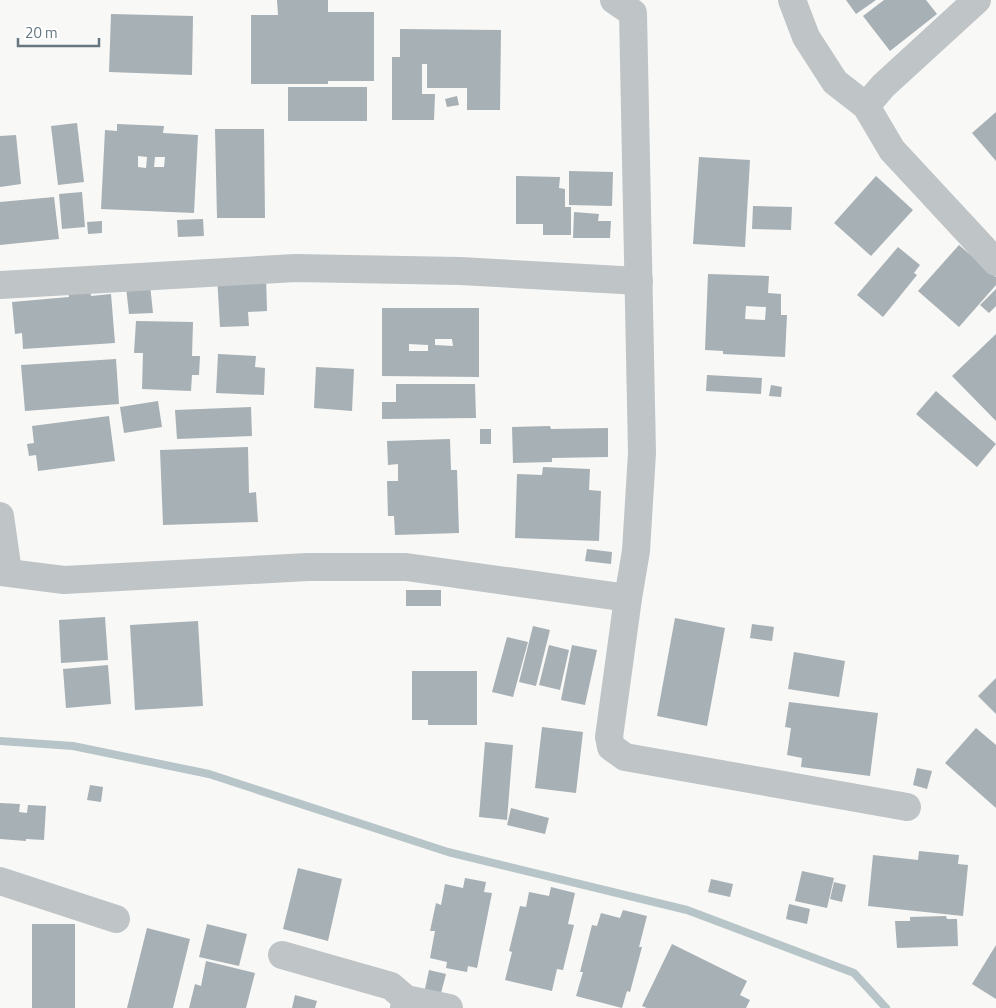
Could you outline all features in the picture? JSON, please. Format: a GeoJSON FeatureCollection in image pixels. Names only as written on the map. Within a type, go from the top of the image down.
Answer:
{"type":"FeatureCollection","features":[{"type":"Feature","properties":{"kind":"street"},"geometry":{"type":"LineString","coordinates":[[614,0],[633,13],[642,453],[636,551],[608,737],[611,747],[625,757],[907,807]]}},
{"type":"Feature","properties":{"kind":"street"},"geometry":{"type":"LineString","coordinates":[[792,0],[806,37],[835,82],[866,106],[892,150],[996,262]]}},
{"type":"Feature","properties":{"kind":"street"},"geometry":{"type":"LineString","coordinates":[[866,106],[883,86],[977,0]]}},
{"type":"Feature","properties":{"kind":"street"},"geometry":{"type":"LineString","coordinates":[[0,286],[295,268],[460,271],[639,281]]}},
{"type":"Feature","properties":{"kind":"street"},"geometry":{"type":"LineString","coordinates":[[0,516],[4,572],[64,580],[308,567],[406,567],[628,598]]}},
{"type":"Feature","properties":{"kind":"street"},"geometry":{"type":"LineString","coordinates":[[0,882],[116,919]]}},
{"type":"Feature","properties":{"kind":"street"},"geometry":{"type":"LineString","coordinates":[[282,954],[391,986],[405,1003],[449,1008]]}},
{"type":"Feature","properties":{"kind":"building"},"geometry":{"type":"Polygon","coordinates":[[[277,0],[328,0],[328,12],[374,12],[374,81],[328,81],[328,84],[251,84],[251,15],[278,15],[277,0]]]}},
{"type":"Feature","properties":{"kind":"building"},"geometry":{"type":"Polygon","coordinates":[[[846,0],[876,0],[856,14],[846,0]]]}},
{"type":"Feature","properties":{"kind":"building"},"geometry":{"type":"Polygon","coordinates":[[[884,0],[926,0],[937,14],[890,51],[863,16],[884,0]]]}},
{"type":"Feature","properties":{"kind":"building"},"geometry":{"type":"Polygon","coordinates":[[[111,14],[193,16],[192,75],[109,72],[111,14]]]}},
{"type":"Feature","properties":{"kind":"building"},"geometry":{"type":"Polygon","coordinates":[[[400,29],[501,30],[500,110],[467,110],[467,88],[427,88],[427,64],[422,64],[422,94],[435,94],[434,120],[392,120],[392,57],[400,57],[400,29]]]}},
{"type":"Feature","properties":{"kind":"building"},"geometry":{"type":"Polygon","coordinates":[[[288,87],[367,87],[367,121],[288,121],[288,87]]]}},
{"type":"Feature","properties":{"kind":"building"},"geometry":{"type":"Polygon","coordinates":[[[457,96],[459,105],[447,107],[445,99],[457,96]]]}},
{"type":"Feature","properties":{"kind":"building"},"geometry":{"type":"Polygon","coordinates":[[[996,112],[996,161],[972,133],[996,112]]]}},
{"type":"Feature","properties":{"kind":"building"},"geometry":{"type":"Polygon","coordinates":[[[77,123],[84,182],[58,185],[51,126],[77,123]]]}},
{"type":"Feature","properties":{"kind":"building"},"geometry":{"type":"Polygon","coordinates":[[[117,124],[164,126],[163,133],[198,135],[194,213],[101,209],[105,130],[117,131],[117,124]],[[138,156],[138,167],[146,168],[147,157],[138,156]],[[155,157],[154,167],[164,167],[165,157],[155,157]]]}},
{"type":"Feature","properties":{"kind":"building"},"geometry":{"type":"Polygon","coordinates":[[[215,129],[264,129],[265,218],[217,218],[215,129]]]}},
{"type":"Feature","properties":{"kind":"building"},"geometry":{"type":"Polygon","coordinates":[[[16,135],[21,184],[0,187],[0,136],[16,135]]]}},
{"type":"Feature","properties":{"kind":"building"},"geometry":{"type":"Polygon","coordinates":[[[699,157],[750,160],[745,247],[693,244],[699,157]]]}},
{"type":"Feature","properties":{"kind":"building"},"geometry":{"type":"Polygon","coordinates":[[[569,171],[613,172],[612,206],[569,205],[569,171]]]}},
{"type":"Feature","properties":{"kind":"building"},"geometry":{"type":"Polygon","coordinates":[[[516,176],[560,177],[559,188],[565,189],[565,207],[571,207],[571,235],[543,235],[543,224],[516,224],[516,176]]]}},
{"type":"Feature","properties":{"kind":"building"},"geometry":{"type":"Polygon","coordinates":[[[876,176],[913,210],[871,256],[834,223],[876,176]]]}},
{"type":"Feature","properties":{"kind":"building"},"geometry":{"type":"Polygon","coordinates":[[[82,192],[85,227],[62,229],[59,194],[82,192]]]}},
{"type":"Feature","properties":{"kind":"building"},"geometry":{"type":"Polygon","coordinates":[[[54,197],[59,239],[0,245],[0,202],[54,197]]]}},
{"type":"Feature","properties":{"kind":"building"},"geometry":{"type":"Polygon","coordinates":[[[753,206],[792,207],[791,230],[752,229],[753,206]]]}},
{"type":"Feature","properties":{"kind":"building"},"geometry":{"type":"Polygon","coordinates":[[[574,212],[599,214],[598,221],[611,221],[610,238],[573,238],[574,212]]]}},
{"type":"Feature","properties":{"kind":"building"},"geometry":{"type":"Polygon","coordinates":[[[203,219],[204,236],[178,237],[177,220],[203,219]]]}},
{"type":"Feature","properties":{"kind":"building"},"geometry":{"type":"Polygon","coordinates":[[[102,221],[102,233],[88,234],[87,222],[102,221]]]}},
{"type":"Feature","properties":{"kind":"building"},"geometry":{"type":"Polygon","coordinates":[[[959,245],[996,277],[996,285],[959,327],[918,291],[959,245]]]}},
{"type":"Feature","properties":{"kind":"building"},"geometry":{"type":"Polygon","coordinates":[[[898,247],[920,265],[914,273],[917,275],[883,317],[857,295],[898,247]]]}},
{"type":"Feature","properties":{"kind":"building"},"geometry":{"type":"Polygon","coordinates":[[[708,274],[769,276],[768,293],[781,294],[781,315],[787,315],[785,357],[723,354],[723,351],[705,350],[708,274]],[[746,306],[745,319],[765,320],[766,307],[746,306]]]}},
{"type":"Feature","properties":{"kind":"building"},"geometry":{"type":"Polygon","coordinates":[[[266,275],[267,311],[248,312],[249,326],[220,327],[217,276],[266,275]]]}},
{"type":"Feature","properties":{"kind":"building"},"geometry":{"type":"Polygon","coordinates":[[[150,285],[153,313],[129,314],[126,287],[150,285]]]}},
{"type":"Feature","properties":{"kind":"building"},"geometry":{"type":"Polygon","coordinates":[[[90,289],[91,296],[111,294],[115,343],[23,349],[22,333],[15,334],[12,302],[69,297],[68,290],[90,289]]]}},
{"type":"Feature","properties":{"kind":"building"},"geometry":{"type":"Polygon","coordinates":[[[996,289],[996,306],[989,313],[980,305],[996,289]]]}},
{"type":"Feature","properties":{"kind":"building"},"geometry":{"type":"Polygon","coordinates":[[[382,308],[479,308],[479,377],[382,376],[382,308]],[[435,339],[435,345],[453,346],[452,339],[435,339]],[[409,344],[409,351],[428,351],[428,345],[409,344]]]}},
{"type":"Feature","properties":{"kind":"building"},"geometry":{"type":"Polygon","coordinates":[[[136,321],[193,322],[192,356],[200,356],[199,375],[192,375],[191,391],[142,389],[143,353],[134,353],[136,321]]]}},
{"type":"Feature","properties":{"kind":"building"},"geometry":{"type":"Polygon","coordinates":[[[996,334],[996,421],[952,376],[996,334]]]}},
{"type":"Feature","properties":{"kind":"building"},"geometry":{"type":"Polygon","coordinates":[[[218,354],[256,356],[255,367],[265,368],[264,395],[216,393],[218,354]]]}},
{"type":"Feature","properties":{"kind":"building"},"geometry":{"type":"Polygon","coordinates":[[[116,359],[119,404],[25,411],[21,365],[116,359]]]}},
{"type":"Feature","properties":{"kind":"building"},"geometry":{"type":"Polygon","coordinates":[[[316,367],[354,369],[352,411],[314,408],[316,367]]]}},
{"type":"Feature","properties":{"kind":"building"},"geometry":{"type":"Polygon","coordinates":[[[707,375],[762,378],[761,394],[706,391],[707,375]]]}},
{"type":"Feature","properties":{"kind":"building"},"geometry":{"type":"Polygon","coordinates":[[[396,384],[475,384],[476,418],[382,419],[382,402],[396,402],[396,384]]]}},
{"type":"Feature","properties":{"kind":"building"},"geometry":{"type":"Polygon","coordinates":[[[771,385],[782,387],[781,397],[769,396],[771,385]]]}},
{"type":"Feature","properties":{"kind":"building"},"geometry":{"type":"Polygon","coordinates":[[[936,391],[996,444],[977,467],[916,414],[936,391]]]}},
{"type":"Feature","properties":{"kind":"building"},"geometry":{"type":"Polygon","coordinates":[[[158,401],[162,427],[124,433],[120,407],[158,401]]]}},
{"type":"Feature","properties":{"kind":"building"},"geometry":{"type":"Polygon","coordinates":[[[251,407],[252,436],[177,439],[175,410],[251,407]]]}},
{"type":"Feature","properties":{"kind":"building"},"geometry":{"type":"Polygon","coordinates":[[[109,416],[115,461],[38,471],[36,455],[29,456],[27,444],[34,443],[32,426],[109,416]]]}},
{"type":"Feature","properties":{"kind":"building"},"geometry":{"type":"Polygon","coordinates":[[[550,426],[551,429],[608,428],[608,457],[552,458],[552,462],[513,463],[512,427],[550,426]]]}},
{"type":"Feature","properties":{"kind":"building"},"geometry":{"type":"Polygon","coordinates":[[[480,429],[491,429],[491,444],[480,444],[480,429]]]}},
{"type":"Feature","properties":{"kind":"building"},"geometry":{"type":"Polygon","coordinates":[[[450,439],[451,470],[457,470],[459,533],[395,535],[394,516],[388,516],[387,481],[398,481],[398,464],[388,465],[387,441],[450,439]]]}},
{"type":"Feature","properties":{"kind":"building"},"geometry":{"type":"Polygon","coordinates":[[[248,447],[249,493],[256,492],[258,522],[163,525],[160,450],[248,447]]]}},
{"type":"Feature","properties":{"kind":"building"},"geometry":{"type":"Polygon","coordinates":[[[543,467],[590,469],[589,490],[601,491],[599,541],[515,538],[517,474],[542,475],[543,467]]]}},
{"type":"Feature","properties":{"kind":"building"},"geometry":{"type":"Polygon","coordinates":[[[587,549],[612,552],[611,564],[585,561],[587,549]]]}},
{"type":"Feature","properties":{"kind":"building"},"geometry":{"type":"Polygon","coordinates":[[[406,590],[441,590],[441,606],[406,606],[406,590]]]}},
{"type":"Feature","properties":{"kind":"building"},"geometry":{"type":"Polygon","coordinates":[[[105,617],[108,660],[61,663],[59,620],[105,617]]]}},
{"type":"Feature","properties":{"kind":"building"},"geometry":{"type":"Polygon","coordinates":[[[675,618],[725,628],[707,726],[657,716],[675,618]]]}},
{"type":"Feature","properties":{"kind":"building"},"geometry":{"type":"Polygon","coordinates":[[[198,621],[203,706],[135,710],[130,625],[198,621]]]}},
{"type":"Feature","properties":{"kind":"building"},"geometry":{"type":"Polygon","coordinates":[[[752,624],[774,627],[772,641],[750,638],[752,624]]]}},
{"type":"Feature","properties":{"kind":"building"},"geometry":{"type":"Polygon","coordinates":[[[533,626],[550,630],[536,686],[519,682],[533,626]]]}},
{"type":"Feature","properties":{"kind":"building"},"geometry":{"type":"Polygon","coordinates":[[[507,637],[528,642],[513,697],[492,692],[507,637]]]}},
{"type":"Feature","properties":{"kind":"building"},"geometry":{"type":"Polygon","coordinates":[[[549,645],[569,650],[560,690],[539,685],[549,645]]]}},
{"type":"Feature","properties":{"kind":"building"},"geometry":{"type":"Polygon","coordinates":[[[572,645],[597,650],[585,705],[561,700],[572,645]]]}},
{"type":"Feature","properties":{"kind":"building"},"geometry":{"type":"Polygon","coordinates":[[[794,652],[845,661],[839,697],[788,689],[794,652]]]}},
{"type":"Feature","properties":{"kind":"building"},"geometry":{"type":"Polygon","coordinates":[[[108,665],[111,704],[66,708],[63,669],[108,665]]]}},
{"type":"Feature","properties":{"kind":"building"},"geometry":{"type":"Polygon","coordinates":[[[412,671],[477,671],[477,725],[428,725],[428,720],[412,720],[412,671]]]}},
{"type":"Feature","properties":{"kind":"building"},"geometry":{"type":"Polygon","coordinates":[[[996,678],[996,714],[978,696],[996,678]]]}},
{"type":"Feature","properties":{"kind":"building"},"geometry":{"type":"Polygon","coordinates":[[[789,702],[878,713],[870,776],[801,767],[802,758],[787,755],[791,728],[785,727],[789,702]]]}},
{"type":"Feature","properties":{"kind":"building"},"geometry":{"type":"Polygon","coordinates":[[[542,727],[583,732],[576,793],[535,788],[542,727]]]}},
{"type":"Feature","properties":{"kind":"building"},"geometry":{"type":"Polygon","coordinates":[[[976,728],[996,745],[996,808],[945,763],[976,728]]]}},
{"type":"Feature","properties":{"kind":"building"},"geometry":{"type":"Polygon","coordinates":[[[485,742],[513,745],[507,820],[479,817],[485,742]]]}},
{"type":"Feature","properties":{"kind":"building"},"geometry":{"type":"Polygon","coordinates":[[[917,768],[932,771],[927,789],[913,785],[917,768]]]}},
{"type":"Feature","properties":{"kind":"building"},"geometry":{"type":"Polygon","coordinates":[[[90,785],[103,787],[101,802],[87,800],[90,785]]]}},
{"type":"Feature","properties":{"kind":"building"},"geometry":{"type":"Polygon","coordinates":[[[0,803],[20,804],[19,812],[27,813],[28,805],[46,806],[44,840],[0,839],[0,803]]]}},
{"type":"Feature","properties":{"kind":"building"},"geometry":{"type":"Polygon","coordinates":[[[511,808],[549,818],[545,834],[507,825],[511,808]]]}},
{"type":"Feature","properties":{"kind":"building"},"geometry":{"type":"Polygon","coordinates":[[[919,851],[959,855],[958,864],[968,865],[963,916],[868,906],[873,855],[918,860],[919,851]]]}},
{"type":"Feature","properties":{"kind":"building"},"geometry":{"type":"Polygon","coordinates":[[[298,868],[342,879],[328,941],[283,929],[298,868]]]}},
{"type":"Feature","properties":{"kind":"building"},"geometry":{"type":"Polygon","coordinates":[[[802,871],[834,878],[827,908],[795,901],[802,871]]]}},
{"type":"Feature","properties":{"kind":"building"},"geometry":{"type":"Polygon","coordinates":[[[465,878],[486,882],[484,892],[492,893],[477,968],[468,966],[467,972],[446,968],[447,962],[430,958],[435,931],[430,931],[436,903],[441,905],[445,884],[463,888],[465,878]]]}},
{"type":"Feature","properties":{"kind":"building"},"geometry":{"type":"Polygon","coordinates":[[[711,879],[733,884],[730,897],[708,892],[711,879]]]}},
{"type":"Feature","properties":{"kind":"building"},"geometry":{"type":"Polygon","coordinates":[[[834,882],[846,885],[842,902],[830,899],[834,882]]]}},
{"type":"Feature","properties":{"kind":"building"},"geometry":{"type":"Polygon","coordinates":[[[551,887],[575,893],[568,924],[574,925],[563,970],[557,969],[552,991],[505,980],[512,952],[509,951],[520,906],[526,907],[529,892],[549,896],[551,887]]]}},
{"type":"Feature","properties":{"kind":"building"},"geometry":{"type":"Polygon","coordinates":[[[789,904],[810,909],[807,924],[786,919],[789,904]]]}},
{"type":"Feature","properties":{"kind":"building"},"geometry":{"type":"Polygon","coordinates":[[[623,910],[647,916],[639,947],[642,947],[630,992],[627,991],[622,1008],[576,996],[583,972],[580,972],[592,925],[597,926],[601,913],[620,918],[623,910]]]}},
{"type":"Feature","properties":{"kind":"building"},"geometry":{"type":"Polygon","coordinates":[[[946,916],[947,919],[957,919],[958,946],[897,948],[895,921],[910,921],[910,917],[946,916]]]}},
{"type":"Feature","properties":{"kind":"building"},"geometry":{"type":"Polygon","coordinates":[[[32,924],[75,924],[75,1008],[32,1008],[32,924]]]}},
{"type":"Feature","properties":{"kind":"building"},"geometry":{"type":"Polygon","coordinates":[[[207,924],[247,934],[239,966],[199,957],[207,924]]]}},
{"type":"Feature","properties":{"kind":"building"},"geometry":{"type":"Polygon","coordinates":[[[147,928],[190,939],[173,1008],[127,1008],[147,928]]]}},
{"type":"Feature","properties":{"kind":"building"},"geometry":{"type":"Polygon","coordinates":[[[672,944],[747,981],[740,995],[750,1000],[746,1008],[647,1008],[642,1006],[672,944]]]}},
{"type":"Feature","properties":{"kind":"building"},"geometry":{"type":"Polygon","coordinates":[[[996,945],[996,999],[972,984],[996,945]]]}},
{"type":"Feature","properties":{"kind":"building"},"geometry":{"type":"Polygon","coordinates":[[[206,961],[255,973],[246,1008],[189,1008],[195,984],[201,986],[206,961]]]}},
{"type":"Feature","properties":{"kind":"building"},"geometry":{"type":"Polygon","coordinates":[[[429,970],[446,974],[441,993],[425,989],[429,970]]]}},
{"type":"Feature","properties":{"kind":"building"},"geometry":{"type":"Polygon","coordinates":[[[295,995],[317,1001],[315,1008],[292,1008],[295,995]]]}},
{"type":"Feature","properties":{"kind":"waterway"},"geometry":{"type":"LineString","coordinates":[[0,741],[73,746],[209,774],[448,852],[687,910],[854,973],[886,1008]]}}]}
